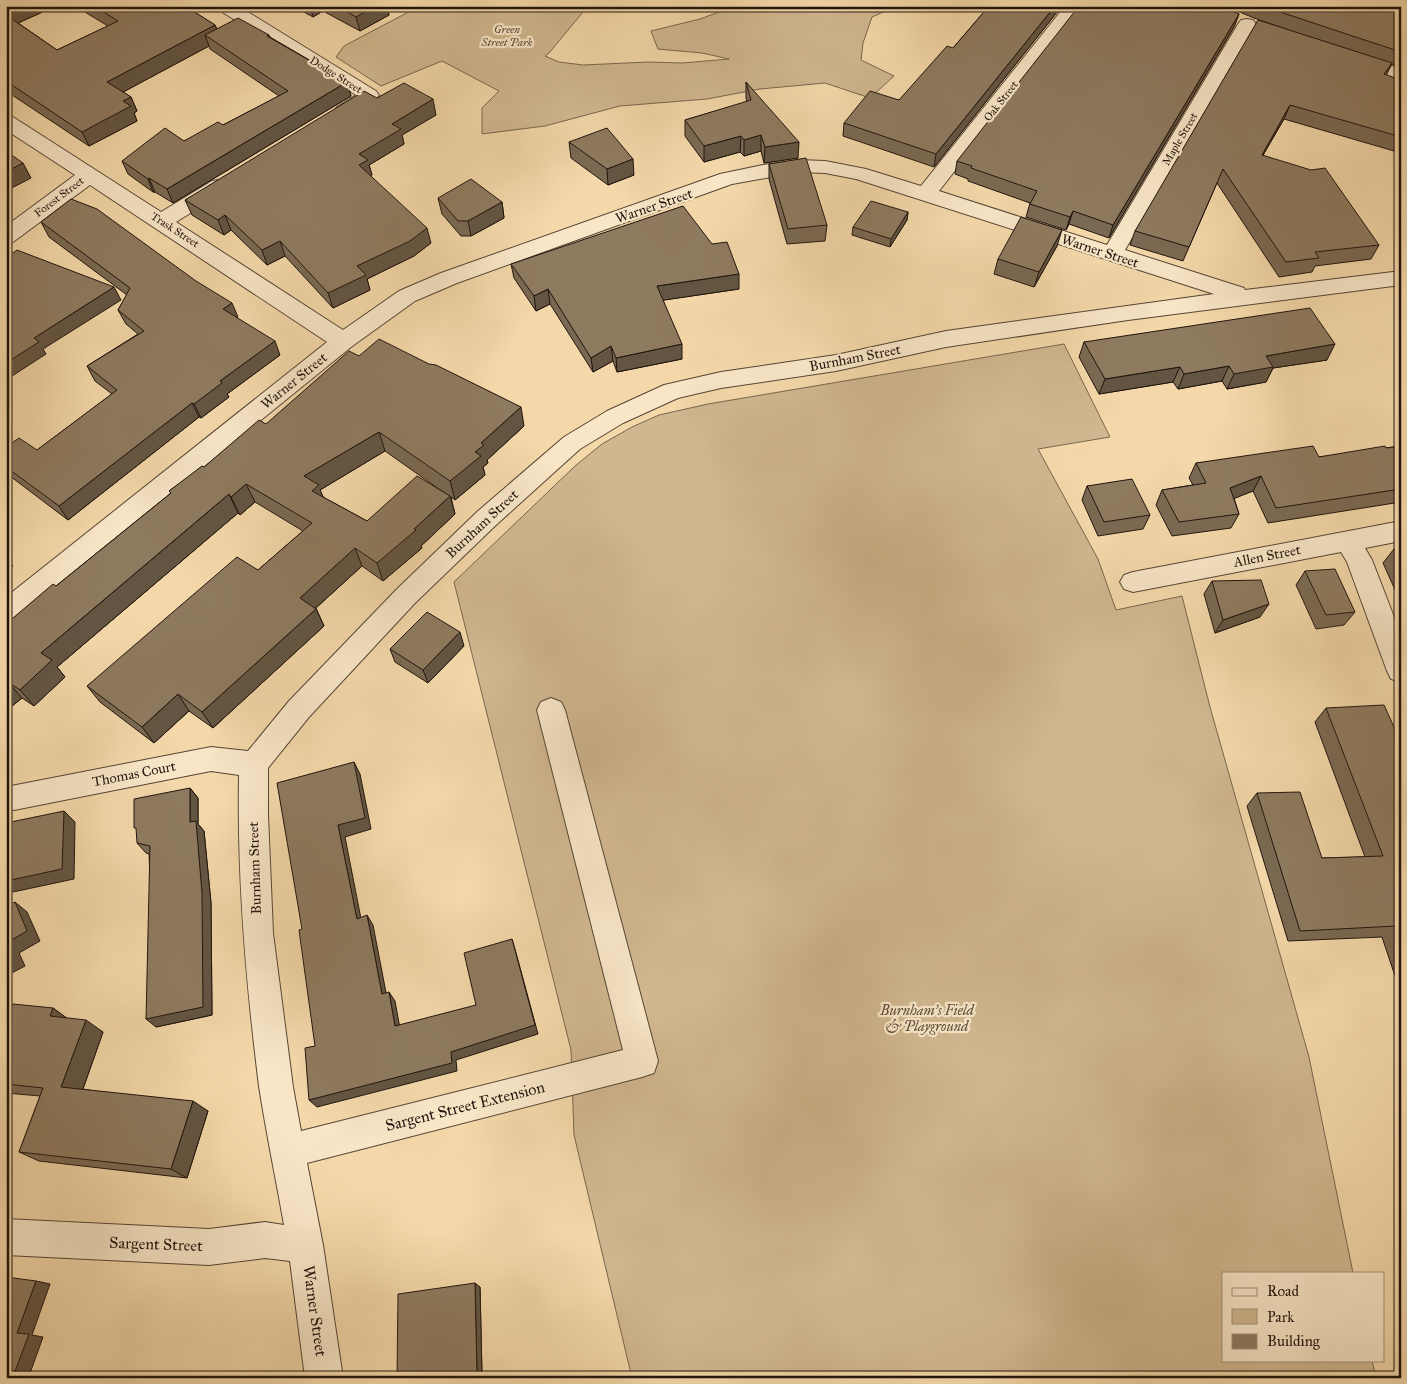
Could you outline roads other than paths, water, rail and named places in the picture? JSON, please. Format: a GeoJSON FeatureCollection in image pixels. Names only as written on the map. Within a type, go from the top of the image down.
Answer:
{"type":"FeatureCollection","features":[{"type":"Feature","properties":{"kind":"street","name":"Dodge Street"},"geometry":{"type":"LineString","coordinates":[[225,6],[369,95],[327,120]]}},
{"type":"Feature","properties":{"kind":"street","name":"Oak Street"},"geometry":{"type":"LineString","coordinates":[[925,195],[1075,6]]}},
{"type":"Feature","properties":{"kind":"street","name":"Maple Street"},"geometry":{"type":"LineString","coordinates":[[1112,255],[1239,20],[1266,30]]}},
{"type":"Feature","properties":{"kind":"street"},"geometry":{"type":"LineString","coordinates":[[1332,52],[1401,75]]}},
{"type":"Feature","properties":{"kind":"street","name":"Trask Street"},"geometry":{"type":"LineString","coordinates":[[6,121],[88,176],[162,221],[343,341]]}},
{"type":"Feature","properties":{"kind":"street","name":"Warner Street"},"geometry":{"type":"LineString","coordinates":[[6,612],[203,456],[343,341],[407,296],[449,278],[726,179],[799,166],[825,167],[859,173],[1245,296],[1401,278]]}},
{"type":"Feature","properties":{"kind":"street","name":"Forest Street"},"geometry":{"type":"LineString","coordinates":[[6,237],[88,176]]}},
{"type":"Feature","properties":{"kind":"street"},"geometry":{"type":"LineString","coordinates":[[162,221],[236,176]]}},
{"type":"Feature","properties":{"kind":"street","name":"Burnham Street"},"geometry":{"type":"LineString","coordinates":[[305,1245],[276,1087],[258,933],[253,815],[254,764],[299,708],[406,596],[487,518],[572,443],[615,417],[672,392],[721,380],[836,363],[946,339],[1245,296]]}},
{"type":"Feature","properties":{"kind":"street","name":"Allen Street"},"geometry":{"type":"LineString","coordinates":[[1133,582],[1401,531]]}},
{"type":"Feature","properties":{"kind":"street"},"geometry":{"type":"LineString","coordinates":[[1347,540],[1359,560],[1401,671]]}},
{"type":"Feature","properties":{"kind":"street","name":"Sargent Street Extension"},"geometry":{"type":"LineString","coordinates":[[288,1151],[642,1061],[550,710]]}},
{"type":"Feature","properties":{"kind":"street","name":"Thomas Court"},"geometry":{"type":"LineString","coordinates":[[14,797],[211,759],[254,764]]}},
{"type":"Feature","properties":{"kind":"street","name":"Sargent Street"},"geometry":{"type":"LineString","coordinates":[[6,1237],[209,1247],[265,1240],[305,1245]]}},
{"type":"Feature","properties":{"kind":"street","name":"Warner Street"},"geometry":{"type":"LineString","coordinates":[[305,1245],[324,1378]]}},
{"type":"Feature","properties":{"kind":"park label","name":"Green Street Park"},"geometry":{"type":"Point","coordinates":[507,35]}},
{"type":"Feature","properties":{"kind":"park label","name":"Burnham's Field & Playground"},"geometry":{"type":"Point","coordinates":[927,1018]}}]}
